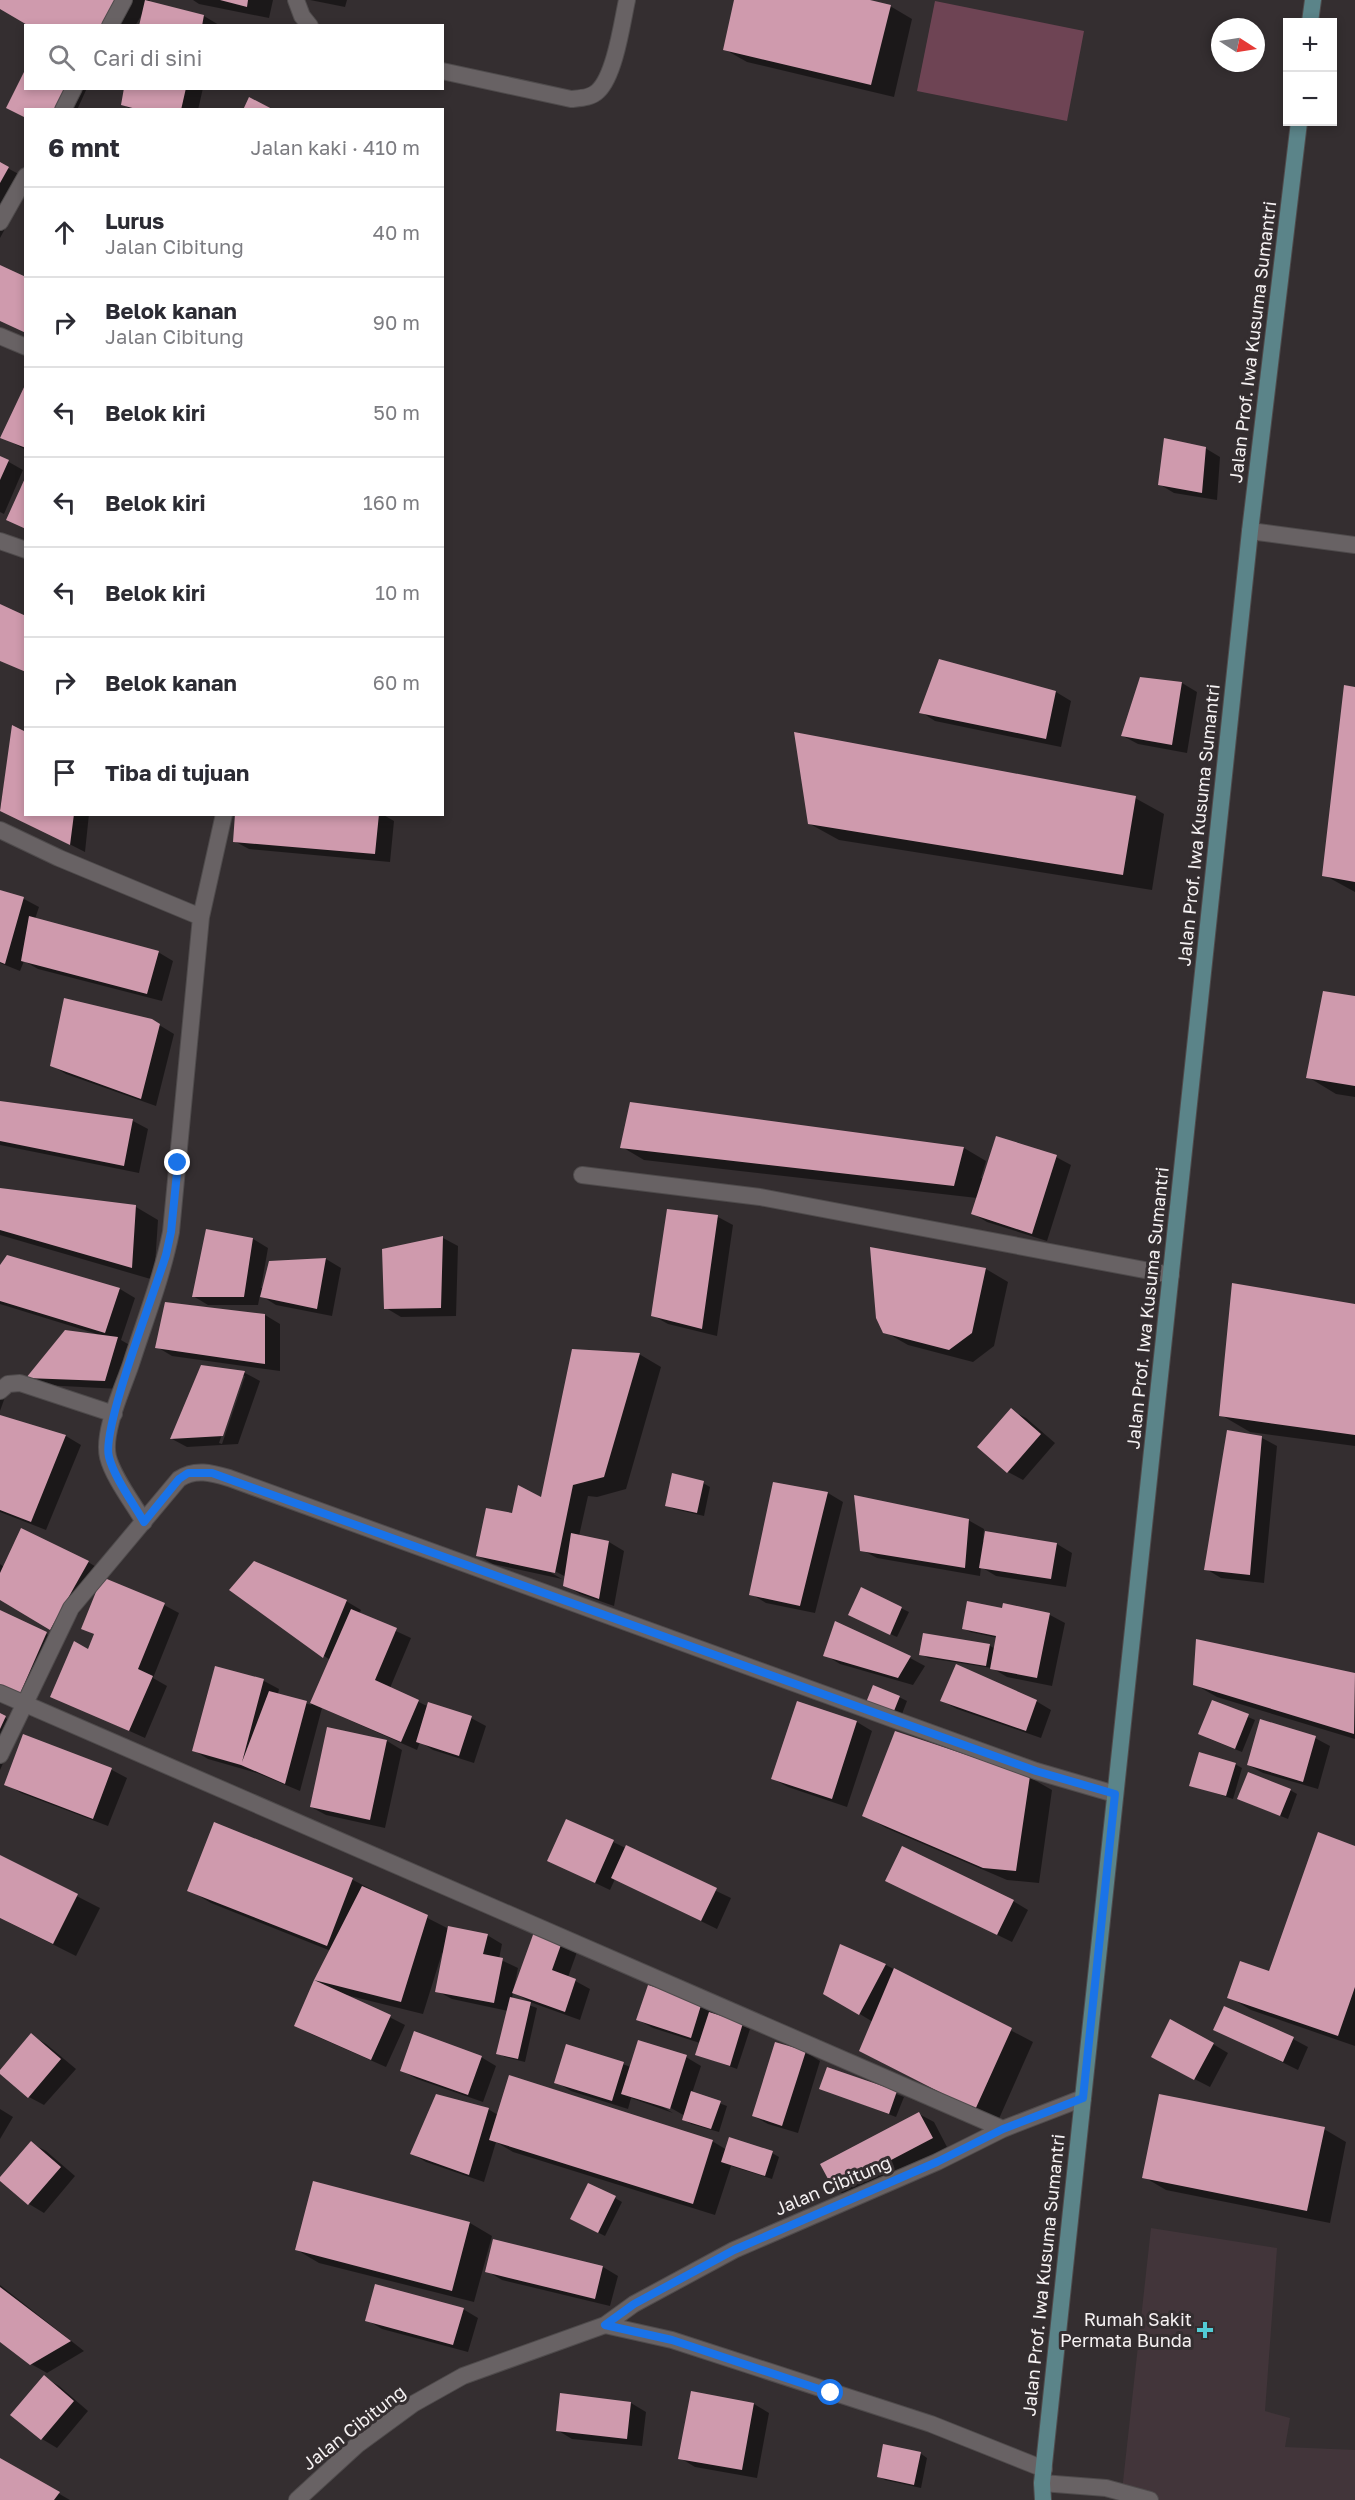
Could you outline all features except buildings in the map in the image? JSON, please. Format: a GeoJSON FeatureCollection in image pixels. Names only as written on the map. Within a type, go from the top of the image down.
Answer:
{"type":"FeatureCollection","features":[{"type":"Feature","properties":{"kind":"main road"},"geometry":{"type":"LineString","coordinates":[[1311,18],[1313,0]]}},
{"type":"Feature","properties":{"kind":"main road","name":"Jalan Prof. Iwa Kusuma Sumantri"},"geometry":{"type":"LineString","coordinates":[[1043,2500],[1043,2476],[1250,531],[1299,126]]}},
{"type":"Feature","properties":{"kind":"street"},"geometry":{"type":"LineString","coordinates":[[111,24],[124,0]]}},
{"type":"Feature","properties":{"kind":"street"},"geometry":{"type":"LineString","coordinates":[[296,0],[302,16],[308,24]]}},
{"type":"Feature","properties":{"kind":"street"},"geometry":{"type":"LineString","coordinates":[[444,71],[571,99],[588,97],[600,90],[614,59],[627,0]]}},
{"type":"Feature","properties":{"kind":"street"},"geometry":{"type":"LineString","coordinates":[[64,108],[74,90]]}},
{"type":"Feature","properties":{"kind":"street"},"geometry":{"type":"LineString","coordinates":[[0,222],[24,180]]}},
{"type":"Feature","properties":{"kind":"street"},"geometry":{"type":"LineString","coordinates":[[0,336],[24,346]]}},
{"type":"Feature","properties":{"kind":"street"},"geometry":{"type":"LineString","coordinates":[[1250,531],[1355,545]]}},
{"type":"Feature","properties":{"kind":"street"},"geometry":{"type":"LineString","coordinates":[[0,541],[22,549]]}},
{"type":"Feature","properties":{"kind":"street"},"geometry":{"type":"LineString","coordinates":[[144,1522],[108,1457],[108,1443],[114,1414],[160,1277],[171,1232],[201,917],[224,816]]}},
{"type":"Feature","properties":{"kind":"street"},"geometry":{"type":"LineString","coordinates":[[0,830],[59,858],[201,917]]}},
{"type":"Feature","properties":{"kind":"street"},"geometry":{"type":"LineString","coordinates":[[582,1174],[760,1197],[1171,1275]]}},
{"type":"Feature","properties":{"kind":"street"},"geometry":{"type":"LineString","coordinates":[[0,1391],[8,1384],[21,1383],[114,1414]]}},
{"type":"Feature","properties":{"kind":"street"},"geometry":{"type":"LineString","coordinates":[[0,1755],[71,1608],[179,1479],[188,1473],[212,1473],[1036,1771],[1115,1794]]}},
{"type":"Feature","properties":{"kind":"street"},"geometry":{"type":"LineString","coordinates":[[0,1693],[1003,2129]]}},
{"type":"Feature","properties":{"kind":"street","name":"Jalan Cibitung"},"geometry":{"type":"LineString","coordinates":[[297,2500],[357,2445],[413,2404],[463,2376],[605,2325],[634,2304],[734,2250],[937,2162],[1003,2129],[1083,2098]]}},
{"type":"Feature","properties":{"kind":"street"},"geometry":{"type":"LineString","coordinates":[[605,2325],[672,2340],[932,2424],[1043,2476],[1106,2488],[1150,2500]]}},
{"type":"Feature","properties":{"kind":"shaded area"},"geometry":{"type":"Polygon","coordinates":[[[935,1],[1084,31],[1067,121],[917,91],[935,1]]]}},
{"type":"Feature","properties":{"kind":"shaded area","name":"Rumah Sakit Permata Bunda"},"geometry":{"type":"Polygon","coordinates":[[[1151,2228],[1277,2248],[1265,2411],[1290,2418],[1285,2447],[1355,2450],[1355,2500],[1121,2500],[1151,2228]]]}},
{"type":"Feature","properties":{"kind":"place","name":"Rumah Sakit Permata Bunda"},"geometry":{"type":"Point","coordinates":[1205,2330]}},
{"type":"Feature","properties":{"kind":"route"},"geometry":{"type":"LineString","coordinates":[[178,1163],[171,1232],[166,1255],[114,1414],[108,1443],[108,1457],[144,1522],[179,1479],[188,1473],[212,1473],[1036,1771],[1115,1794],[1083,2098],[1003,2129],[937,2162],[734,2250],[634,2304],[605,2325],[672,2340],[831,2393]]}}]}
